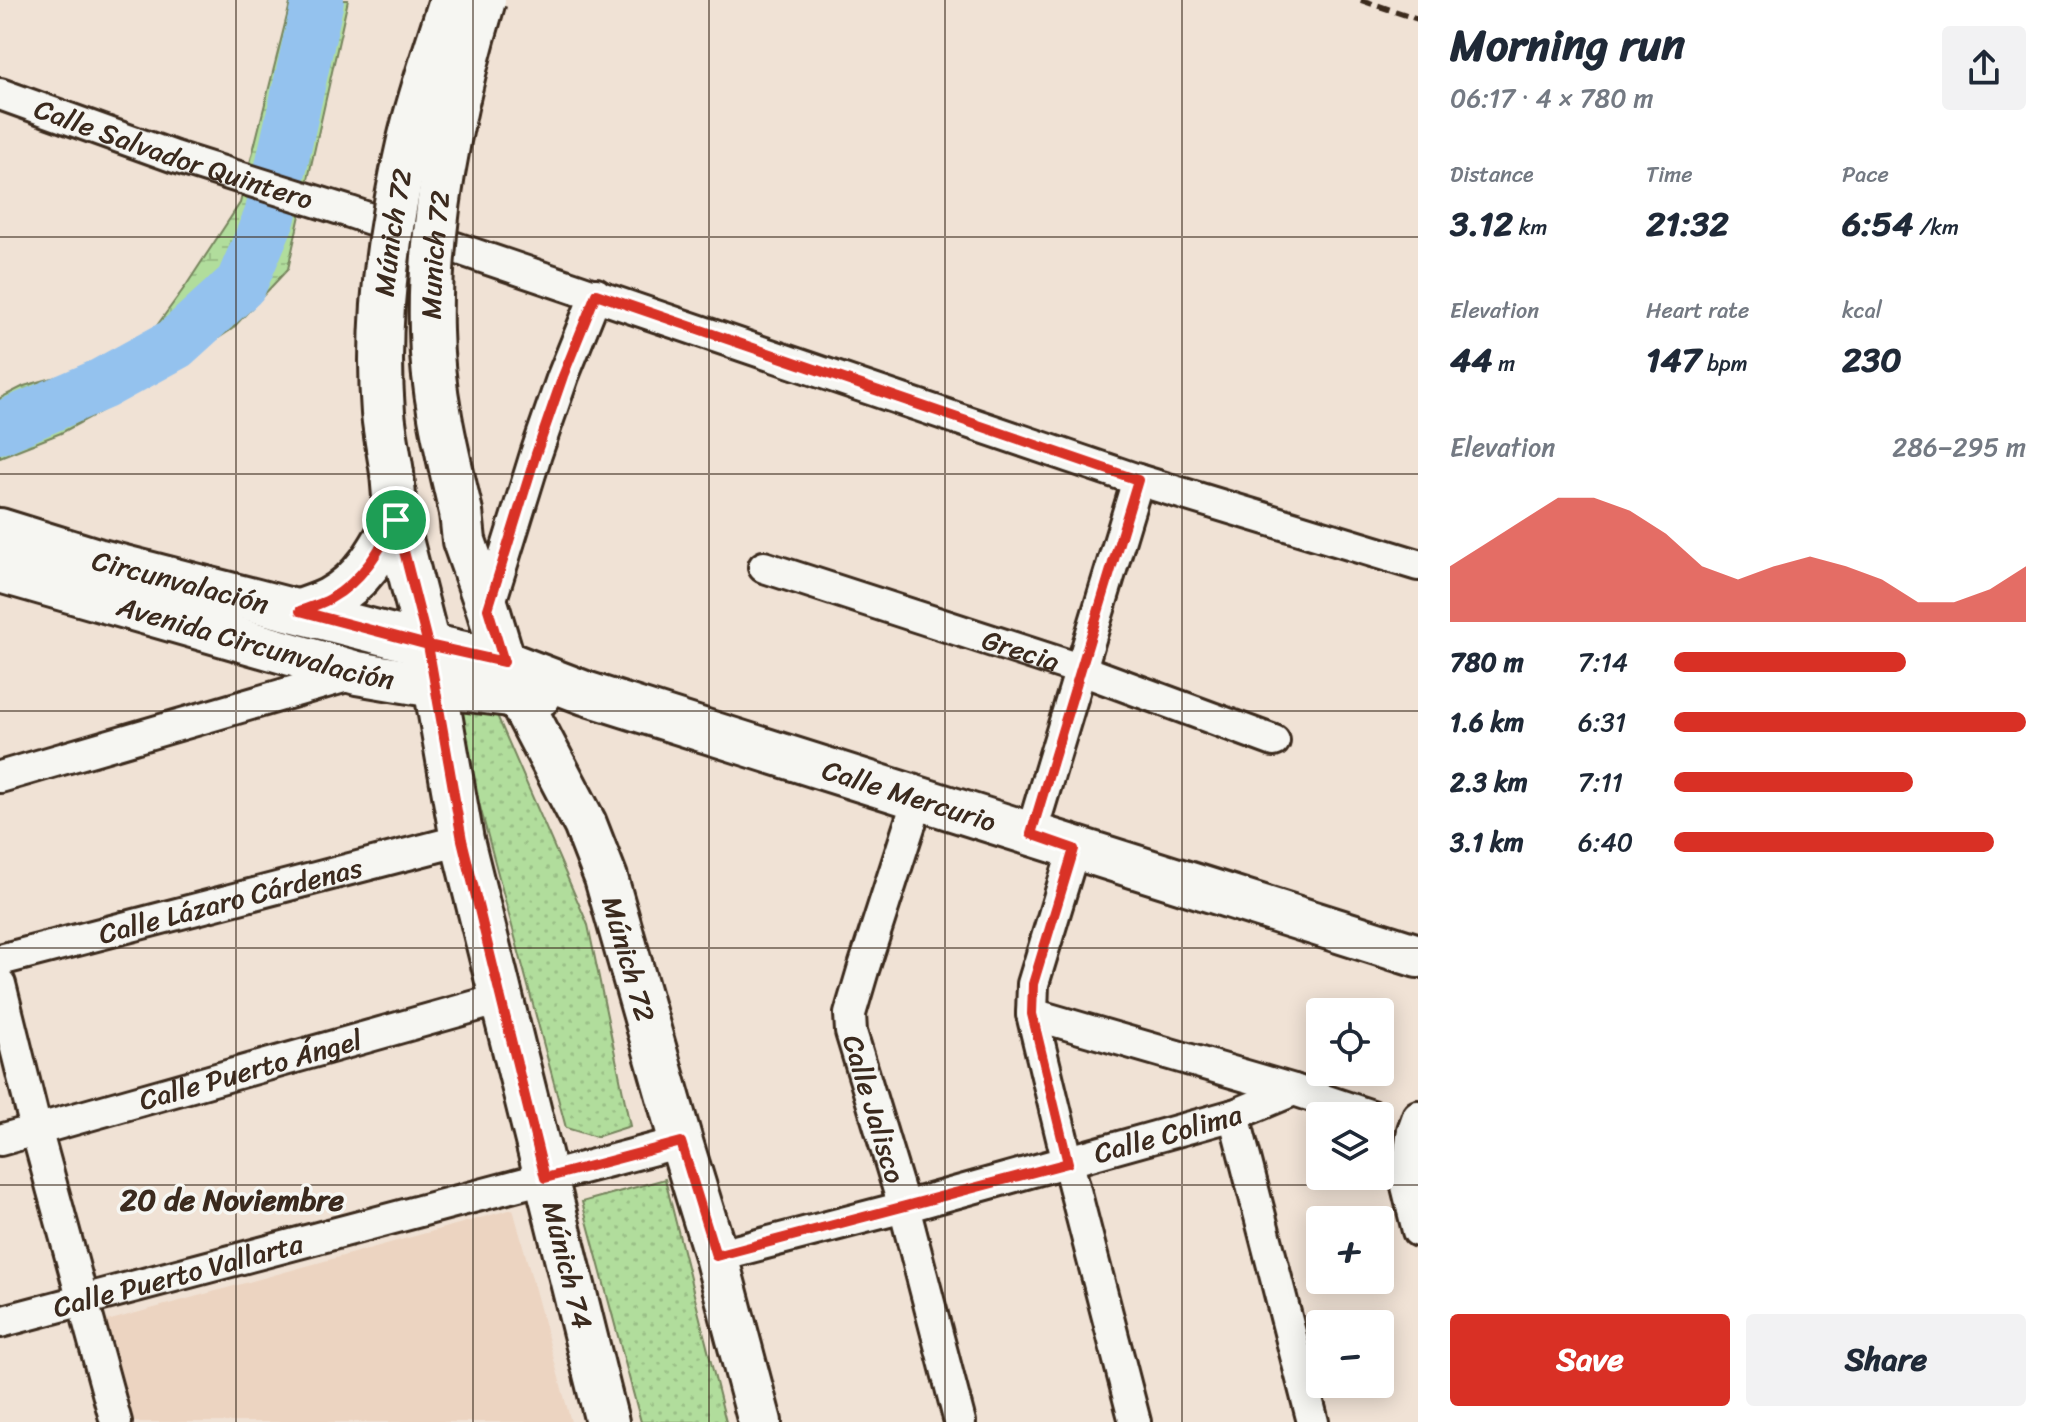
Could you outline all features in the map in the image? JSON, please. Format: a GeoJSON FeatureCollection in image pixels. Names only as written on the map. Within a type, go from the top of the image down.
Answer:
{"type":"FeatureCollection","features":[{"type":"Feature","properties":{"kind":"main road","name":"Múnich 72"},"geometry":{"type":"LineString","coordinates":[[396,520],[383,412],[383,310],[387,254],[409,139],[451,0]]}},
{"type":"Feature","properties":{"kind":"main road","name":"Munich 72"},"geometry":{"type":"LineString","coordinates":[[461,512],[435,387],[431,331],[433,260],[446,158],[484,0]]}},
{"type":"Feature","properties":{"kind":"main road","name":"Múnich 72"},"geometry":{"type":"LineString","coordinates":[[461,512],[464,541],[511,679],[585,824],[606,878],[716,1256],[760,1422]]}},
{"type":"Feature","properties":{"kind":"main road"},"geometry":{"type":"LineString","coordinates":[[300,611],[329,600],[359,579],[396,520]]}},
{"type":"Feature","properties":{"kind":"main road"},"geometry":{"type":"LineString","coordinates":[[396,520],[428,645]]}},
{"type":"Feature","properties":{"kind":"main road","name":"Circunvalación"},"geometry":{"type":"LineString","coordinates":[[0,530],[97,560],[428,645],[511,679]]}},
{"type":"Feature","properties":{"kind":"main road","name":"Avenida Circunvalación"},"geometry":{"type":"LineString","coordinates":[[0,571],[357,673],[434,686],[511,679]]}},
{"type":"Feature","properties":{"kind":"main road","name":"Múnich 74"},"geometry":{"type":"LineString","coordinates":[[428,645],[462,840],[607,1422]]}},
{"type":"Feature","properties":{"kind":"main road","name":"Calle Mercurio"},"geometry":{"type":"LineString","coordinates":[[511,679],[585,693],[1418,956]]}},
{"type":"Feature","properties":{"kind":"street","name":"Calle Salvador Quintero"},"geometry":{"type":"LineString","coordinates":[[0,94],[175,157],[596,294],[1138,480],[1418,565]]}},
{"type":"Feature","properties":{"kind":"street"},"geometry":{"type":"LineString","coordinates":[[488,609],[549,415],[596,294]]}},
{"type":"Feature","properties":{"kind":"street"},"geometry":{"type":"LineString","coordinates":[[1031,834],[1138,480]]}},
{"type":"Feature","properties":{"kind":"street","name":"Grecia"},"geometry":{"type":"LineString","coordinates":[[764,567],[1079,669],[1274,741]]}},
{"type":"Feature","properties":{"kind":"street"},"geometry":{"type":"LineString","coordinates":[[0,777],[357,673]]}},
{"type":"Feature","properties":{"kind":"street","name":"Calle Jalisco"},"geometry":{"type":"LineString","coordinates":[[918,799],[850,1014],[851,1032],[904,1207],[960,1422]]}},
{"type":"Feature","properties":{"kind":"street","name":"Calle Lázaro Cárdenas"},"geometry":{"type":"LineString","coordinates":[[0,960],[462,840]]}},
{"type":"Feature","properties":{"kind":"street"},"geometry":{"type":"LineString","coordinates":[[1074,849],[1033,984],[1032,1014],[1135,1422]]}},
{"type":"Feature","properties":{"kind":"street"},"geometry":{"type":"LineString","coordinates":[[0,984],[116,1422]]}},
{"type":"Feature","properties":{"kind":"street","name":"Calle Puerto Ángel"},"geometry":{"type":"LineString","coordinates":[[0,1140],[501,999]]}},
{"type":"Feature","properties":{"kind":"street"},"geometry":{"type":"LineString","coordinates":[[1032,1014],[1330,1102]]}},
{"type":"Feature","properties":{"kind":"street","name":"Calle Colima"},"geometry":{"type":"LineString","coordinates":[[716,1256],[1068,1163],[1234,1115],[1294,1090]]}},
{"type":"Feature","properties":{"kind":"street"},"geometry":{"type":"LineString","coordinates":[[1234,1115],[1313,1422]]}},
{"type":"Feature","properties":{"kind":"street"},"geometry":{"type":"LineString","coordinates":[[1394,1122],[1416,1126],[1406,1182],[1418,1231]]}},
{"type":"Feature","properties":{"kind":"street","name":"Calle Puerto Vallarta"},"geometry":{"type":"LineString","coordinates":[[0,1322],[681,1142]]}},
{"type":"Feature","properties":{"kind":"shaded area"},"geometry":{"type":"Polygon","coordinates":[[[513,1209],[571,1422],[134,1422],[107,1321],[513,1209]]]}},
{"type":"Feature","properties":{"kind":"green space"},"geometry":{"type":"Polygon","coordinates":[[[291,0],[348,0],[288,269],[232,329],[144,388],[61,433],[0,457],[0,398],[24,386],[99,365],[153,331],[240,203],[291,0]]]}},
{"type":"Feature","properties":{"kind":"green space"},"geometry":{"type":"Polygon","coordinates":[[[493,706],[588,925],[630,1126],[596,1137],[566,1128],[455,713],[493,706]]]}},
{"type":"Feature","properties":{"kind":"green space"},"geometry":{"type":"Polygon","coordinates":[[[665,1179],[726,1422],[641,1422],[582,1202],[665,1179]]]}},
{"type":"Feature","properties":{"kind":"waterway"},"geometry":{"type":"LineString","coordinates":[[0,428],[102,384],[175,344],[241,284],[270,216],[318,0]]}},
{"type":"Feature","properties":{"kind":"railway"},"geometry":{"type":"LineString","coordinates":[[1361,0],[1418,19]]}},
{"type":"Feature","properties":{"kind":"district","name":"20 de Noviembre"},"geometry":{"type":"Point","coordinates":[232,1200]}},
{"type":"Feature","properties":{"kind":"route"},"geometry":{"type":"LineString","coordinates":[[396,520],[359,579],[329,600],[300,611],[428,645],[504,662],[488,609],[536,454],[596,294],[1138,480],[1031,834],[1074,849],[1033,984],[1032,1014],[1068,1163],[716,1256],[681,1142],[545,1178],[462,840],[428,645],[396,520]]}}]}
